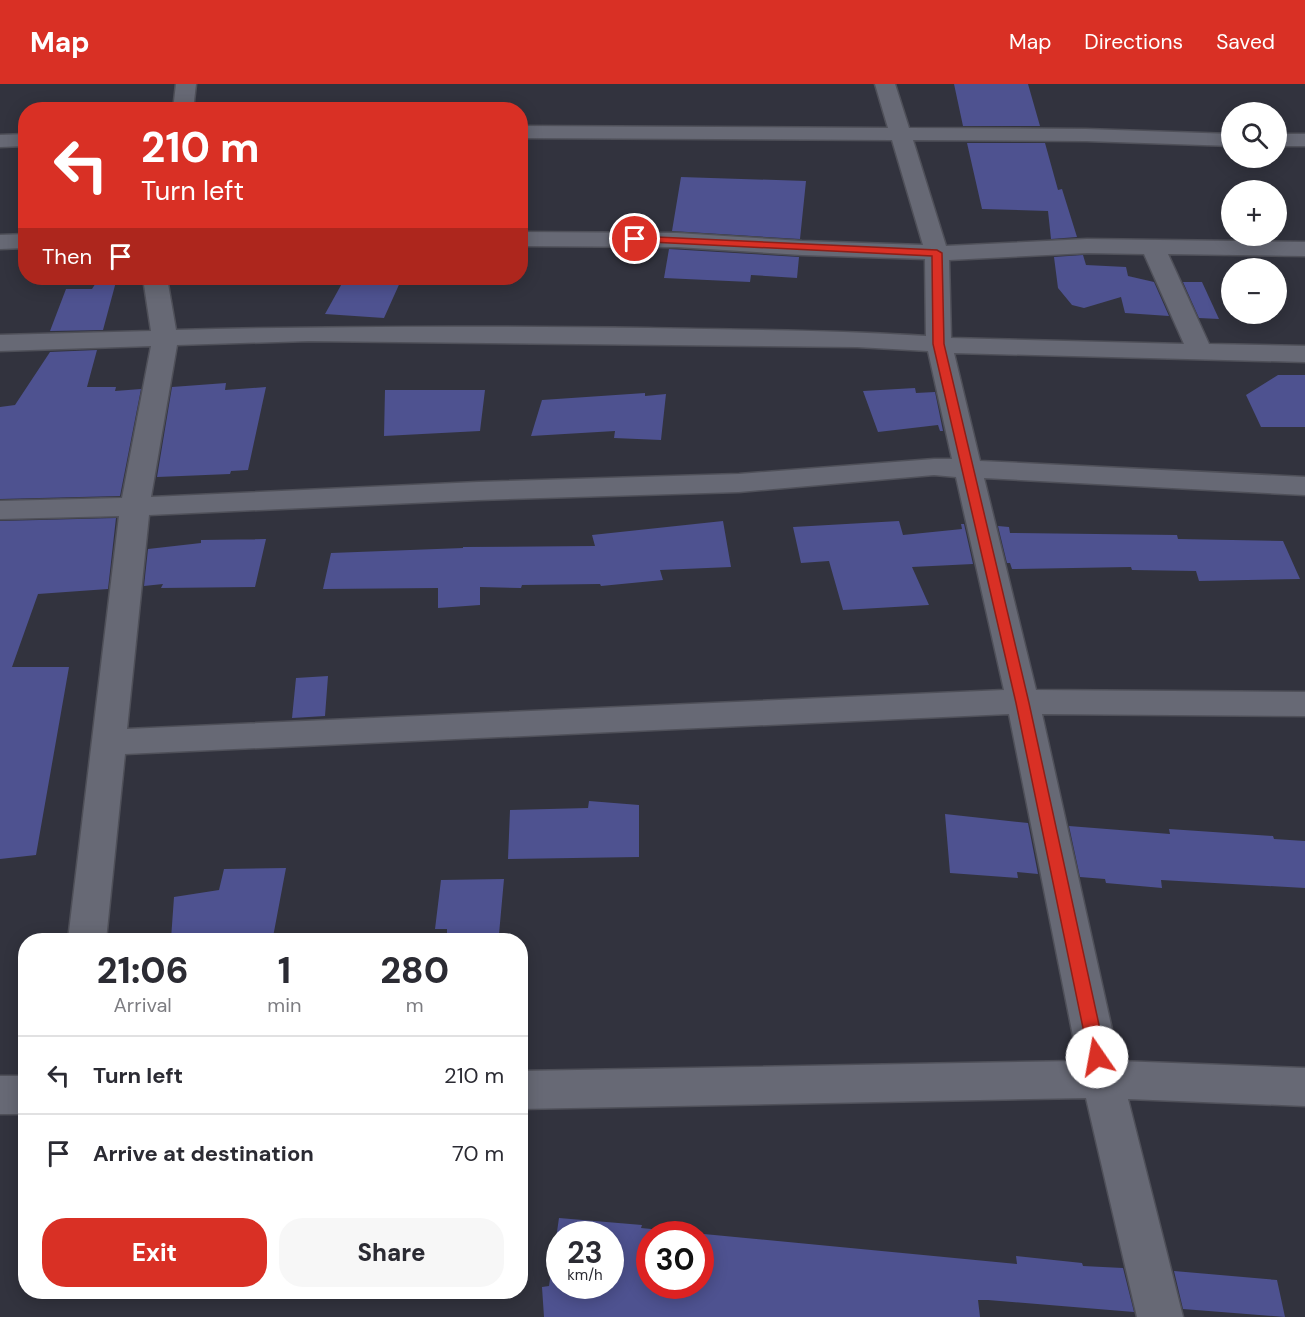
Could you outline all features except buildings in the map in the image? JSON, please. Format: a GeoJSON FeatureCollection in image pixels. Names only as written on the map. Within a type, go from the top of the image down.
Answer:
{"type":"FeatureCollection","features":[{"type":"Feature","properties":{"kind":"street"},"geometry":{"type":"LineString","coordinates":[[184,102],[186,84]]}},
{"type":"Feature","properties":{"kind":"street"},"geometry":{"type":"LineString","coordinates":[[885,84],[937,253],[939,344],[1023,703],[1102,1079],[1160,1317]]}},
{"type":"Feature","properties":{"kind":"street"},"geometry":{"type":"LineString","coordinates":[[528,132],[1086,135],[1221,140]]}},
{"type":"Feature","properties":{"kind":"street"},"geometry":{"type":"LineString","coordinates":[[0,141],[18,140]]}},
{"type":"Feature","properties":{"kind":"street"},"geometry":{"type":"LineString","coordinates":[[1287,140],[1305,140]]}},
{"type":"Feature","properties":{"kind":"street"},"geometry":{"type":"LineString","coordinates":[[528,239],[677,240],[937,253],[1087,246],[1305,249]]}},
{"type":"Feature","properties":{"kind":"street"},"geometry":{"type":"LineString","coordinates":[[0,242],[18,241]]}},
{"type":"Feature","properties":{"kind":"street"},"geometry":{"type":"LineString","coordinates":[[1153,247],[1199,350]]}},
{"type":"Feature","properties":{"kind":"street"},"geometry":{"type":"LineString","coordinates":[[88,933],[111,742],[135,507],[165,340],[156,285]]}},
{"type":"Feature","properties":{"kind":"street"},"geometry":{"type":"LineString","coordinates":[[0,344],[309,334],[595,335],[857,339],[939,344],[1305,354]]}},
{"type":"Feature","properties":{"kind":"street"},"geometry":{"type":"LineString","coordinates":[[0,510],[135,507],[478,491],[739,483],[934,467],[1305,486]]}},
{"type":"Feature","properties":{"kind":"street"},"geometry":{"type":"LineString","coordinates":[[111,742],[977,702],[1305,704]]}},
{"type":"Feature","properties":{"kind":"street"},"geometry":{"type":"LineString","coordinates":[[528,1090],[1102,1079],[1305,1087]]}},
{"type":"Feature","properties":{"kind":"street"},"geometry":{"type":"LineString","coordinates":[[0,1095],[18,1095]]}},
{"type":"Feature","properties":{"kind":"route"},"geometry":{"type":"LineString","coordinates":[[635,239],[937,253],[939,344],[1023,703],[1097,1057]]}}]}
